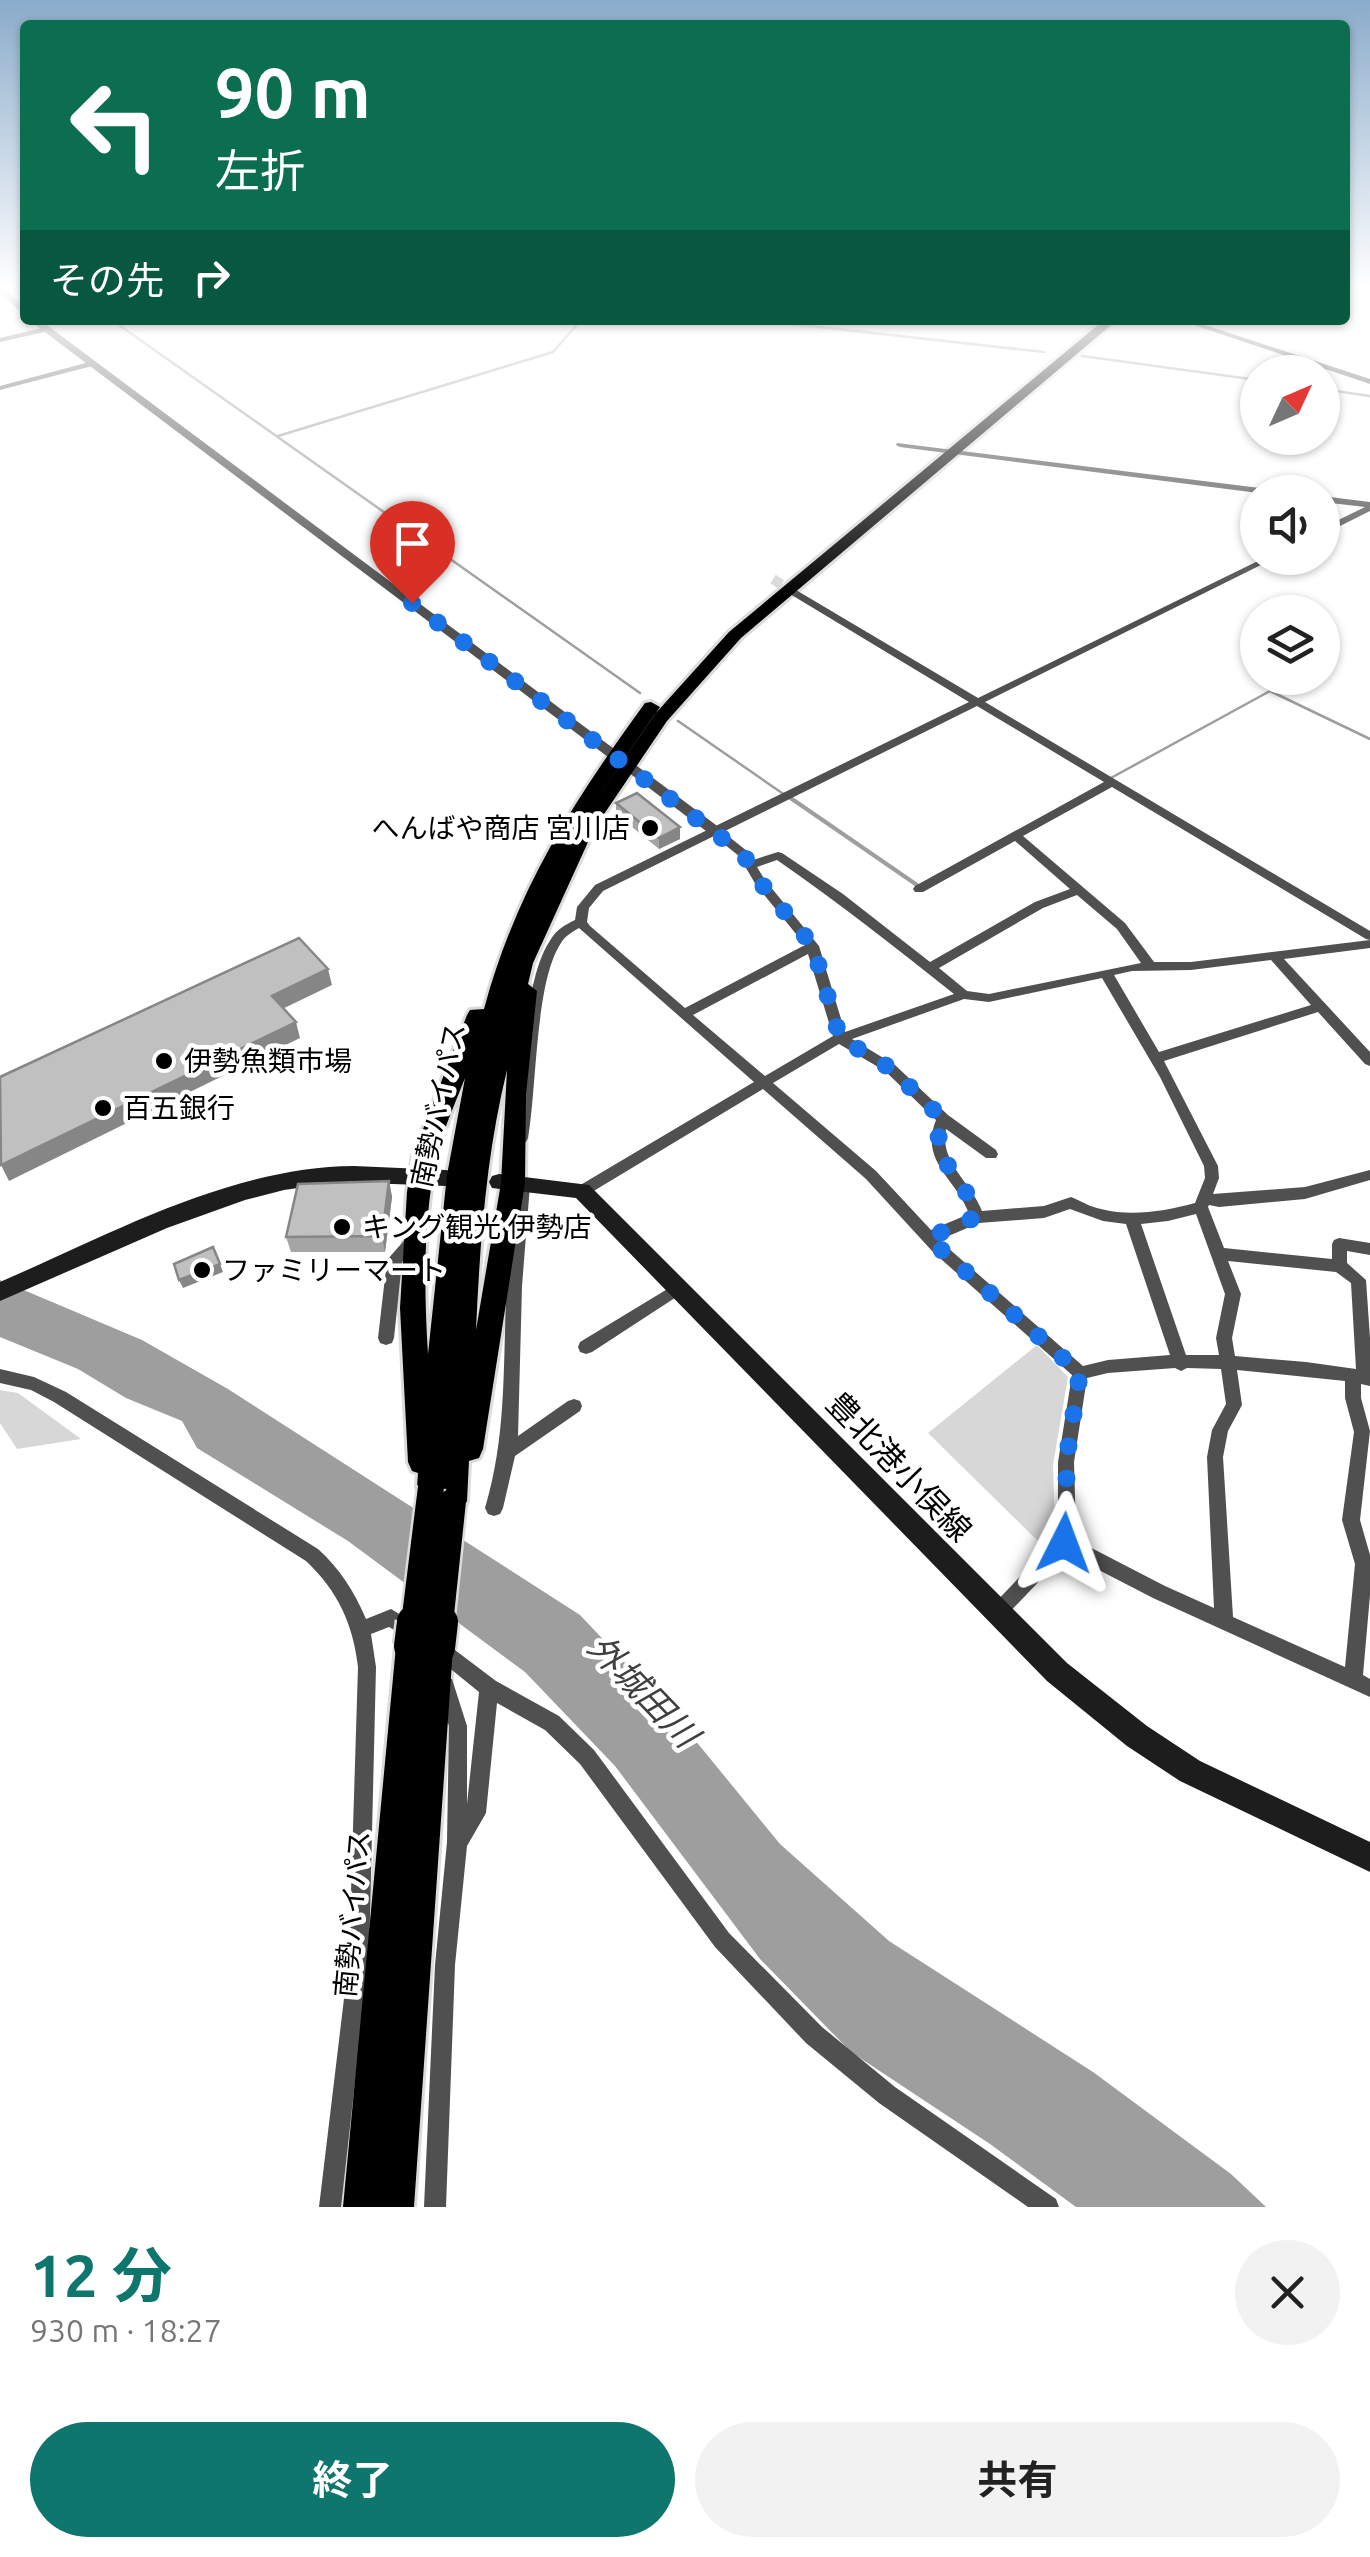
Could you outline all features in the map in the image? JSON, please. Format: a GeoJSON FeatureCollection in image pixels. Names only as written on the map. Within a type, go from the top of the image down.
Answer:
{"type":"FeatureCollection","features":[{"type":"Feature","properties":{"kind":"highway","name":"南勢バイパス"},"geometry":{"type":"LineString","coordinates":[[362,2207],[484,1116],[539,904],[585,829],[621,759],[735,635],[1015,392]]}},
{"type":"Feature","properties":{"kind":"highway","name":"南勢バイパス"},"geometry":{"type":"LineString","coordinates":[[949,450],[1022,392]]}},
{"type":"Feature","properties":{"kind":"highway"},"geometry":{"type":"LineString","coordinates":[[441,1509],[465,1482],[516,1156],[515,1094],[539,904]]}},
{"type":"Feature","properties":{"kind":"highway"},"geometry":{"type":"LineString","coordinates":[[441,1509],[416,1386],[414,1240],[433,1178],[425,1155],[509,934],[539,904]]}},
{"type":"Feature","properties":{"kind":"highway","name":"南勢バイパス"},"geometry":{"type":"LineString","coordinates":[[395,2207],[424,1647]]}},
{"type":"Feature","properties":{"kind":"main road"},"geometry":{"type":"LineString","coordinates":[[0,1292],[207,1206],[270,1187],[324,1175],[433,1178]]}},
{"type":"Feature","properties":{"kind":"main road"},"geometry":{"type":"LineString","coordinates":[[512,1183],[582,1191]]}},
{"type":"Feature","properties":{"kind":"main road","name":"豊北港小俣線"},"geometry":{"type":"LineString","coordinates":[[582,1191],[1069,1682],[1137,1736],[1190,1771],[1370,1856]]}},
{"type":"Feature","properties":{"kind":"street"},"geometry":{"type":"LineString","coordinates":[[132,392],[736,847],[813,946],[840,1038],[890,1068],[943,1119],[991,1154]]}},
{"type":"Feature","properties":{"kind":"street"},"geometry":{"type":"LineString","coordinates":[[900,445],[1240,488]]}},
{"type":"Feature","properties":{"kind":"street"},"geometry":{"type":"LineString","coordinates":[[1340,503],[1370,507]]}},
{"type":"Feature","properties":{"kind":"street"},"geometry":{"type":"LineString","coordinates":[[1340,523],[1370,507]]}},
{"type":"Feature","properties":{"kind":"street"},"geometry":{"type":"LineString","coordinates":[[516,1156],[526,1118],[539,995],[550,949],[582,914],[599,888],[1240,573]]}},
{"type":"Feature","properties":{"kind":"street"},"geometry":{"type":"LineString","coordinates":[[793,592],[1370,936]]}},
{"type":"Feature","properties":{"kind":"street"},"geometry":{"type":"LineString","coordinates":[[919,888],[1110,780]]}},
{"type":"Feature","properties":{"kind":"street"},"geometry":{"type":"LineString","coordinates":[[1015,835],[1131,938],[1148,966]]}},
{"type":"Feature","properties":{"kind":"street"},"geometry":{"type":"LineString","coordinates":[[750,866],[778,856],[838,897],[964,995]]}},
{"type":"Feature","properties":{"kind":"street"},"geometry":{"type":"LineString","coordinates":[[928,969],[1038,905],[1079,890]]}},
{"type":"Feature","properties":{"kind":"street"},"geometry":{"type":"LineString","coordinates":[[539,904],[582,914],[684,1014],[871,1175],[928,1238],[1080,1373]]}},
{"type":"Feature","properties":{"kind":"street"},"geometry":{"type":"LineString","coordinates":[[582,1191],[840,1038],[964,995],[989,998],[1148,966],[1191,966],[1370,944]]}},
{"type":"Feature","properties":{"kind":"street"},"geometry":{"type":"LineString","coordinates":[[684,1014],[813,946]]}},
{"type":"Feature","properties":{"kind":"street"},"geometry":{"type":"LineString","coordinates":[[1274,956],[1370,1061]]}},
{"type":"Feature","properties":{"kind":"street"},"geometry":{"type":"LineString","coordinates":[[1106,973],[1157,1058],[1211,1166],[1212,1178],[1203,1203],[1234,1294],[1224,1338],[1234,1405],[1220,1430],[1215,1456],[1224,1618]]}},
{"type":"Feature","properties":{"kind":"street"},"geometry":{"type":"LineString","coordinates":[[1157,1058],[1320,1007]]}},
{"type":"Feature","properties":{"kind":"street"},"geometry":{"type":"LineString","coordinates":[[943,1119],[936,1148],[966,1192],[976,1217]]}},
{"type":"Feature","properties":{"kind":"street"},"geometry":{"type":"LineString","coordinates":[[928,1238],[976,1217],[1044,1212],[1071,1203],[1106,1218],[1132,1220],[1203,1203],[1305,1193],[1370,1175]]}},
{"type":"Feature","properties":{"kind":"street"},"geometry":{"type":"LineString","coordinates":[[494,1508],[510,1451],[516,1368],[512,1183]]}},
{"type":"Feature","properties":{"kind":"street"},"geometry":{"type":"LineString","coordinates":[[1132,1220],[1181,1364]]}},
{"type":"Feature","properties":{"kind":"street"},"geometry":{"type":"LineString","coordinates":[[386,1338],[396,1260],[414,1240]]}},
{"type":"Feature","properties":{"kind":"street"},"geometry":{"type":"LineString","coordinates":[[1340,1266],[1338,1244],[1370,1248]]}},
{"type":"Feature","properties":{"kind":"street"},"geometry":{"type":"LineString","coordinates":[[1064,1543],[1159,1592],[1224,1618],[1362,1684],[1364,1564],[1351,1520],[1362,1432],[1353,1398],[1363,1377],[1358,1280],[1340,1266],[1222,1254]]}},
{"type":"Feature","properties":{"kind":"street"},"geometry":{"type":"LineString","coordinates":[[586,1347],[679,1288]]}},
{"type":"Feature","properties":{"kind":"street"},"geometry":{"type":"LineString","coordinates":[[1080,1373],[1119,1362],[1229,1365],[1363,1377]]}},
{"type":"Feature","properties":{"kind":"street"},"geometry":{"type":"LineString","coordinates":[[997,1613],[1064,1543],[1068,1531],[1066,1462],[1080,1373]]}},
{"type":"Feature","properties":{"kind":"street"},"geometry":{"type":"LineString","coordinates":[[0,1376],[60,1397],[312,1555],[326,1566],[350,1602],[362,1630],[368,1668],[359,1957],[330,2207]]}},
{"type":"Feature","properties":{"kind":"street"},"geometry":{"type":"LineString","coordinates":[[510,1451],[574,1406]]}},
{"type":"Feature","properties":{"kind":"street"},"geometry":{"type":"LineString","coordinates":[[362,1630],[391,1618],[447,1653],[489,1688],[552,1722],[587,1758],[705,1919],[814,2035],[887,2095],[1048,2207]]}},
{"type":"Feature","properties":{"kind":"street"},"geometry":{"type":"LineString","coordinates":[[424,1647],[458,1726],[457,1842],[445,1965],[434,2207]]}},
{"type":"Feature","properties":{"kind":"street"},"geometry":{"type":"LineString","coordinates":[[457,1842],[476,1813],[489,1688]]}},
{"type":"Feature","properties":{"kind":"shaded area"},"geometry":{"type":"Polygon","coordinates":[[[1037,1345],[1068,1377],[1053,1465],[1055,1527],[1046,1549],[928,1433],[1037,1345]]]}},
{"type":"Feature","properties":{"kind":"shaded area"},"geometry":{"type":"Polygon","coordinates":[[[0,1390],[18,1393],[81,1439],[17,1449],[0,1423],[0,1390]]]}},
{"type":"Feature","properties":{"kind":"water","name":"外城田川"},"geometry":{"type":"Polygon","coordinates":[[[0,1280],[142,1340],[228,1389],[580,1615],[672,1712],[780,1844],[889,1941],[1093,2072],[1231,2174],[1266,2207],[1076,2207],[990,2144],[851,2052],[760,1959],[615,1766],[525,1672],[348,1541],[197,1448],[182,1421],[126,1398],[78,1369],[0,1337],[0,1280]]]}},
{"type":"Feature","properties":{"kind":"building"},"geometry":{"type":"Polygon","coordinates":[[[637,793],[680,827],[659,838],[616,803],[637,793]]]}},
{"type":"Feature","properties":{"kind":"building","name":"伊勢魚類市場"},"geometry":{"type":"Polygon","coordinates":[[[299,938],[328,969],[272,996],[296,1022],[1,1165],[0,1077],[299,938]]]}},
{"type":"Feature","properties":{"kind":"building","name":"キング観光 伊勢店"},"geometry":{"type":"Polygon","coordinates":[[[389,1181],[382,1236],[286,1237],[298,1184],[389,1181]]]}},
{"type":"Feature","properties":{"kind":"building"},"geometry":{"type":"Polygon","coordinates":[[[213,1247],[220,1264],[179,1280],[174,1264],[213,1247]]]}},
{"type":"Feature","properties":{"kind":"waterway"},"geometry":{"type":"LineString","coordinates":[[214,392],[640,693]]}},
{"type":"Feature","properties":{"kind":"waterway"},"geometry":{"type":"LineString","coordinates":[[278,436],[422,392]]}},
{"type":"Feature","properties":{"kind":"waterway"},"geometry":{"type":"LineString","coordinates":[[1343,392],[1370,396]]}},
{"type":"Feature","properties":{"kind":"waterway"},"geometry":{"type":"LineString","coordinates":[[1109,779],[1270,691],[1370,739]]}},
{"type":"Feature","properties":{"kind":"waterway"},"geometry":{"type":"LineString","coordinates":[[678,721],[795,802]]}},
{"type":"Feature","properties":{"kind":"waterway"},"geometry":{"type":"LineString","coordinates":[[792,799],[917,885]]}},
{"type":"Feature","properties":{"kind":"tunnel"},"geometry":{"type":"LineString","coordinates":[[773,579],[793,592]]}},
{"type":"Feature","properties":{"kind":"place","name":"へんばや商店 宮川店"},"geometry":{"type":"Point","coordinates":[650,828]}},
{"type":"Feature","properties":{"kind":"place","name":"伊勢魚類市場"},"geometry":{"type":"Point","coordinates":[164,1061]}},
{"type":"Feature","properties":{"kind":"place","name":"百五銀行"},"geometry":{"type":"Point","coordinates":[103,1108]}},
{"type":"Feature","properties":{"kind":"place","name":"キング観光 伊勢店"},"geometry":{"type":"Point","coordinates":[342,1227]}},
{"type":"Feature","properties":{"kind":"place","name":"ファミリーマート"},"geometry":{"type":"Point","coordinates":[202,1270]}},
{"type":"Feature","properties":{"kind":"route"},"geometry":{"type":"LineString","coordinates":[[412,603],[736,847],[813,946],[840,1038],[890,1068],[943,1119],[936,1148],[975,1207],[976,1217],[928,1238],[1080,1373],[1066,1462],[1068,1531],[1064,1543]]}}]}
